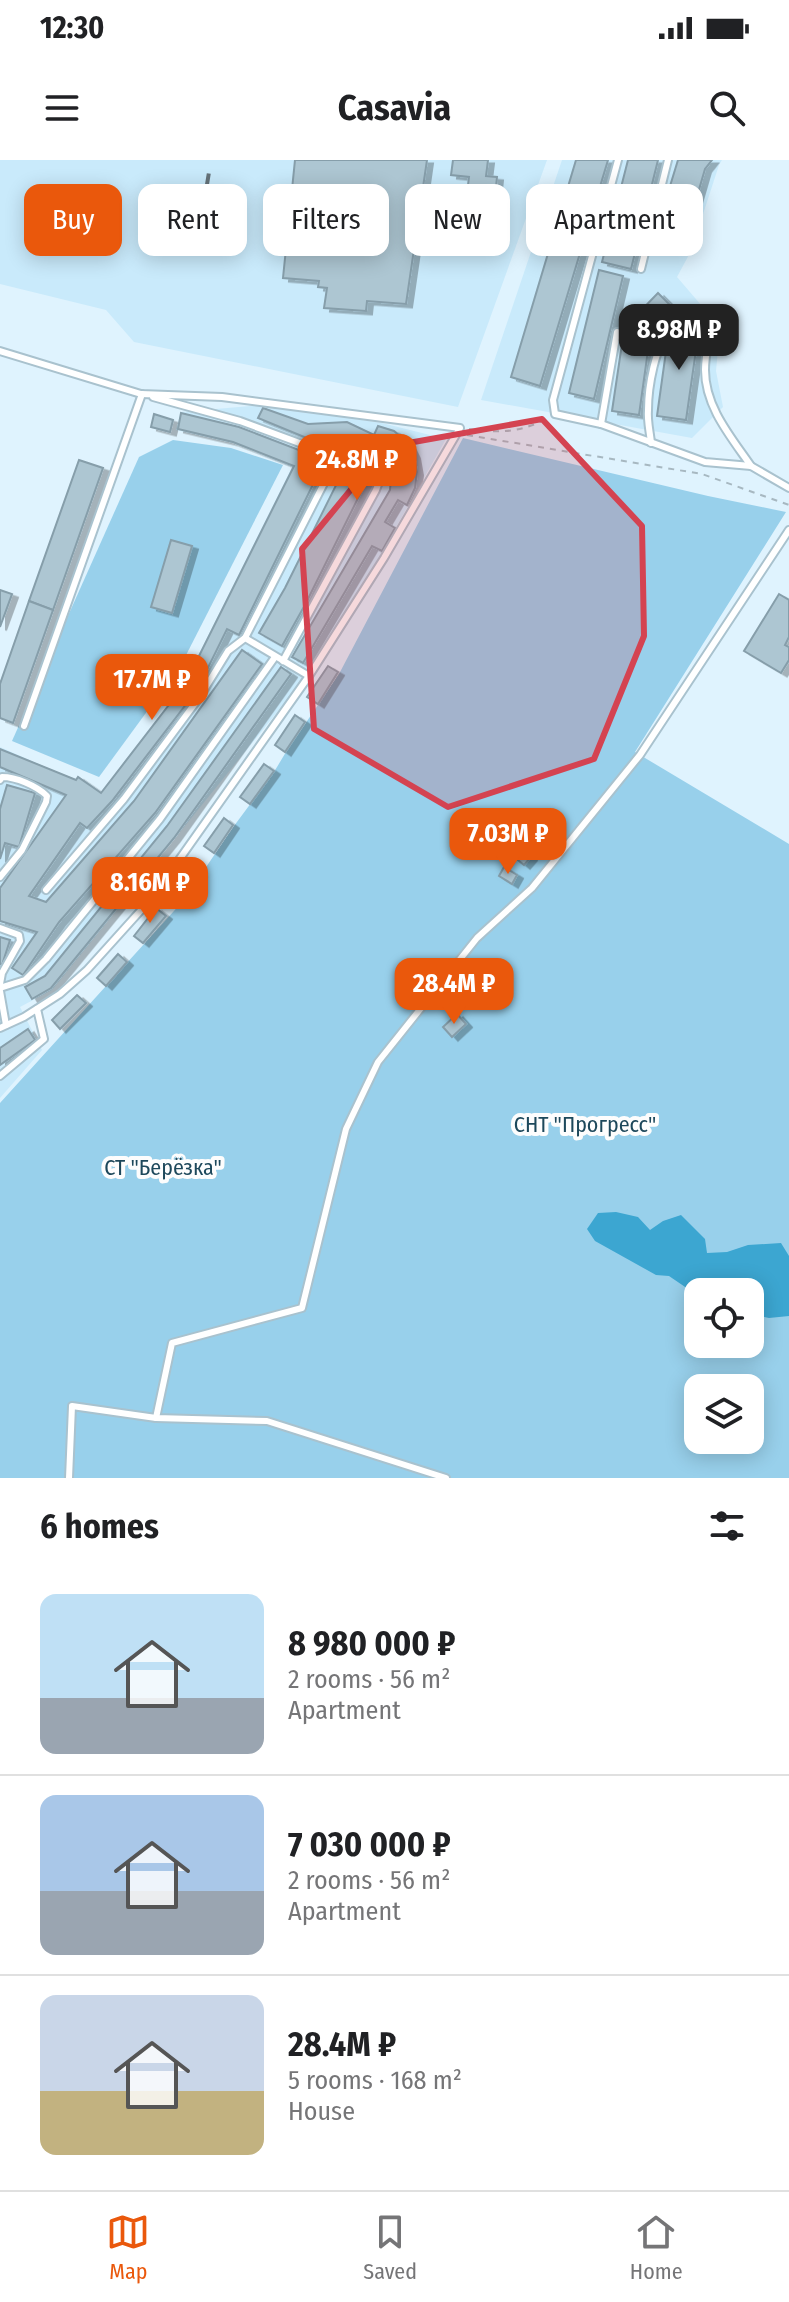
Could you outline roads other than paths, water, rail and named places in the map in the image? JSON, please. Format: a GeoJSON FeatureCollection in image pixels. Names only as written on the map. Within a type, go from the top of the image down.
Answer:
{"type":"FeatureCollection","features":[{"type":"Feature","properties":{"kind":"lane"},"geometry":{"type":"LineString","coordinates":[[618,160],[553,400],[555,414],[601,424],[705,462],[751,466],[789,488]]}},
{"type":"Feature","properties":{"kind":"lane"},"geometry":{"type":"LineString","coordinates":[[641,269],[668,160]]}},
{"type":"Feature","properties":{"kind":"lane"},"geometry":{"type":"LineString","coordinates":[[651,443],[648,411],[657,348],[671,330]]}},
{"type":"Feature","properties":{"kind":"lane"},"geometry":{"type":"LineString","coordinates":[[710,331],[705,369],[709,400],[751,466]]}},
{"type":"Feature","properties":{"kind":"lane"},"geometry":{"type":"LineString","coordinates":[[601,424],[617,332]]}},
{"type":"Feature","properties":{"kind":"lane"},"geometry":{"type":"LineString","coordinates":[[0,351],[240,421],[313,448],[362,451],[378,462],[382,474],[376,490],[279,659],[160,819],[46,959],[25,980],[0,988]]}},
{"type":"Feature","properties":{"kind":"lane"},"geometry":{"type":"LineString","coordinates":[[0,928],[19,935],[20,941],[1,973],[3,1027],[60,994],[87,970],[152,898],[309,676],[384,558],[459,430],[222,397],[141,394]]}},
{"type":"Feature","properties":{"kind":"lane"},"geometry":{"type":"LineString","coordinates":[[24,726],[141,394]]}},
{"type":"Feature","properties":{"kind":"lane"},"geometry":{"type":"LineString","coordinates":[[46,890],[124,799],[199,698],[228,651],[245,638],[340,452]]}},
{"type":"Feature","properties":{"kind":"lane"},"geometry":{"type":"LineString","coordinates":[[156,1418],[172,1343],[302,1308],[346,1129],[378,1062],[477,938],[532,888],[640,755],[789,530]]}},
{"type":"Feature","properties":{"kind":"lane"},"geometry":{"type":"LineString","coordinates":[[245,638],[309,676]]}},
{"type":"Feature","properties":{"kind":"lane"},"geometry":{"type":"LineString","coordinates":[[0,780],[9,777],[41,790],[47,796],[22,850],[0,877]]}},
{"type":"Feature","properties":{"kind":"lane"},"geometry":{"type":"LineString","coordinates":[[0,1076],[44,1039],[37,1009]]}},
{"type":"Feature","properties":{"kind":"lane"},"geometry":{"type":"LineString","coordinates":[[69,1478],[72,1406],[156,1418],[267,1421],[446,1478]]}},
{"type":"Feature","properties":{"kind":"railway"},"geometry":{"type":"LineString","coordinates":[[207,184],[211,160]]}},
{"type":"Feature","properties":{"kind":"park label","name":"СНТ \"Прогресс\""},"geometry":{"type":"Point","coordinates":[585,1124]}},
{"type":"Feature","properties":{"kind":"park label","name":"СТ \"Берёзка\""},"geometry":{"type":"Point","coordinates":[163,1167]}}]}
